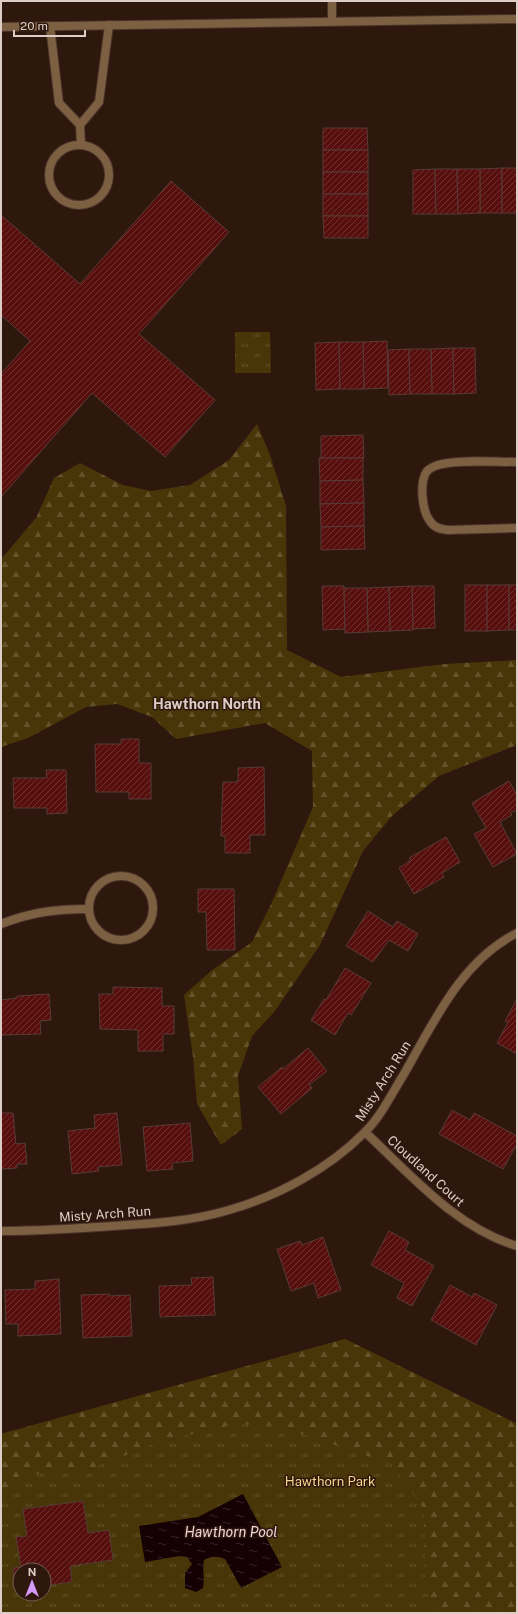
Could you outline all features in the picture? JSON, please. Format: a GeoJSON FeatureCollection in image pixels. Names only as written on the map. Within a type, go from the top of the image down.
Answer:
{"type":"FeatureCollection","features":[{"type":"Feature","properties":{"kind":"street"},"geometry":{"type":"LineString","coordinates":[[332,1],[332,21]]}},
{"type":"Feature","properties":{"kind":"street"},"geometry":{"type":"LineString","coordinates":[[1,27],[517,19]]}},
{"type":"Feature","properties":{"kind":"street"},"geometry":{"type":"LineString","coordinates":[[80,124],[99,102],[109,25]]}},
{"type":"Feature","properties":{"kind":"street"},"geometry":{"type":"LineString","coordinates":[[50,26],[59,103],[80,124],[81,145]]}},
{"type":"Feature","properties":{"kind":"street"},"geometry":{"type":"LineString","coordinates":[[81,145],[90,147],[102,156],[108,169],[109,179],[106,188],[100,196],[83,205],[73,205],[56,195],[50,186],[48,176],[54,157],[61,150],[71,146],[81,145]]}},
{"type":"Feature","properties":{"kind":"street"},"geometry":{"type":"LineString","coordinates":[[517,462],[453,463],[437,465],[428,471],[423,482],[425,513],[430,522],[437,528],[448,530],[517,528]]}},
{"type":"Feature","properties":{"kind":"street"},"geometry":{"type":"LineString","coordinates":[[128,876],[142,883],[151,895],[154,911],[149,924],[141,934],[128,940],[113,939],[101,933],[93,924],[89,909],[92,895],[100,883],[113,877],[128,876]]}},
{"type":"Feature","properties":{"kind":"street"},"geometry":{"type":"LineString","coordinates":[[1,924],[23,915],[58,909],[89,909]]}},
{"type":"Feature","properties":{"kind":"street","name":"Misty Arch Run"},"geometry":{"type":"LineString","coordinates":[[1,1231],[55,1230],[147,1224],[228,1211],[283,1189],[320,1169],[365,1132],[390,1098],[444,1005],[465,974],[488,951],[517,933]]}},
{"type":"Feature","properties":{"kind":"street","name":"Cloudland Court"},"geometry":{"type":"LineString","coordinates":[[365,1132],[435,1197],[461,1218],[488,1233],[517,1246]]}},
{"type":"Feature","properties":{"kind":"green space"},"geometry":{"type":"Polygon","coordinates":[[[235,332],[270,332],[271,373],[235,373],[235,332]]]}},
{"type":"Feature","properties":{"kind":"green space"},"geometry":{"type":"Polygon","coordinates":[[[257,424],[270,455],[286,506],[287,650],[341,677],[444,664],[517,660],[517,745],[439,776],[392,816],[363,851],[320,945],[275,1011],[252,1036],[238,1076],[242,1129],[221,1145],[197,1104],[193,1057],[184,995],[211,971],[252,942],[272,902],[313,807],[312,751],[265,723],[176,739],[152,717],[117,704],[86,707],[28,738],[1,747],[1,556],[3,557],[36,518],[54,478],[80,463],[123,485],[151,491],[190,485],[229,460],[257,424]]]}},
{"type":"Feature","properties":{"kind":"green space","name":"Hawthorn Park"},"geometry":{"type":"Polygon","coordinates":[[[345,1339],[517,1424],[517,1613],[1,1613],[1,1434],[345,1339]]]}},
{"type":"Feature","properties":{"kind":"green space"},"geometry":{"type":"Polygon","coordinates":[[[345,1339],[517,1424],[517,1613],[433,1613],[425,1583],[424,1509],[392,1464],[277,1426],[236,1424],[162,1441],[87,1470],[42,1472],[1,1492],[1,1434],[345,1339]]]}},
{"type":"Feature","properties":{"kind":"water","name":"Hawthorn Pool"},"geometry":{"type":"Polygon","coordinates":[[[243,1494],[282,1567],[241,1588],[225,1559],[212,1557],[204,1560],[203,1588],[196,1592],[185,1588],[185,1573],[192,1564],[187,1557],[179,1556],[145,1562],[139,1526],[198,1517],[243,1494]]]}},
{"type":"Feature","properties":{"kind":"building"},"geometry":{"type":"Polygon","coordinates":[[[323,128],[367,128],[368,150],[323,150],[323,128]]]}},
{"type":"Feature","properties":{"kind":"building"},"geometry":{"type":"Polygon","coordinates":[[[323,150],[368,150],[368,172],[323,172],[323,150]]]}},
{"type":"Feature","properties":{"kind":"building"},"geometry":{"type":"Polygon","coordinates":[[[502,168],[502,213],[480,213],[480,169],[502,168]]]}},
{"type":"Feature","properties":{"kind":"building"},"geometry":{"type":"Polygon","coordinates":[[[502,168],[517,168],[517,213],[502,213],[502,168]]]}},
{"type":"Feature","properties":{"kind":"building"},"geometry":{"type":"Polygon","coordinates":[[[435,169],[436,214],[413,214],[413,170],[435,169]]]}},
{"type":"Feature","properties":{"kind":"building"},"geometry":{"type":"Polygon","coordinates":[[[435,169],[457,169],[458,214],[436,214],[435,169]]]}},
{"type":"Feature","properties":{"kind":"building"},"geometry":{"type":"Polygon","coordinates":[[[457,169],[480,169],[480,213],[458,214],[457,169]]]}},
{"type":"Feature","properties":{"kind":"building"},"geometry":{"type":"Polygon","coordinates":[[[323,172],[368,172],[368,194],[323,194],[323,172]]]}},
{"type":"Feature","properties":{"kind":"building"},"geometry":{"type":"Polygon","coordinates":[[[171,181],[229,232],[139,334],[215,400],[165,457],[92,393],[1,497],[1,374],[30,341],[1,315],[1,215],[80,284],[171,181]]]}},
{"type":"Feature","properties":{"kind":"building"},"geometry":{"type":"Polygon","coordinates":[[[323,194],[368,194],[368,216],[323,216],[323,194]]]}},
{"type":"Feature","properties":{"kind":"building"},"geometry":{"type":"Polygon","coordinates":[[[323,216],[368,216],[368,238],[324,238],[323,216]]]}},
{"type":"Feature","properties":{"kind":"building"},"geometry":{"type":"Polygon","coordinates":[[[387,341],[388,388],[364,389],[363,342],[387,341]]]}},
{"type":"Feature","properties":{"kind":"building"},"geometry":{"type":"Polygon","coordinates":[[[339,342],[340,389],[316,390],[315,343],[339,342]]]}},
{"type":"Feature","properties":{"kind":"building"},"geometry":{"type":"Polygon","coordinates":[[[339,342],[363,342],[364,389],[340,389],[339,342]]]}},
{"type":"Feature","properties":{"kind":"building"},"geometry":{"type":"Polygon","coordinates":[[[453,348],[454,394],[432,394],[431,349],[453,348]]]}},
{"type":"Feature","properties":{"kind":"building"},"geometry":{"type":"Polygon","coordinates":[[[453,348],[475,348],[476,393],[454,394],[453,348]]]}},
{"type":"Feature","properties":{"kind":"building"},"geometry":{"type":"Polygon","coordinates":[[[409,349],[410,394],[389,395],[388,350],[409,349]]]}},
{"type":"Feature","properties":{"kind":"building"},"geometry":{"type":"Polygon","coordinates":[[[409,349],[431,349],[432,394],[410,394],[409,349]]]}},
{"type":"Feature","properties":{"kind":"building"},"geometry":{"type":"Polygon","coordinates":[[[363,435],[364,458],[321,458],[321,436],[363,435]]]}},
{"type":"Feature","properties":{"kind":"building"},"geometry":{"type":"Polygon","coordinates":[[[319,458],[363,458],[363,480],[320,481],[319,458]]]}},
{"type":"Feature","properties":{"kind":"building"},"geometry":{"type":"Polygon","coordinates":[[[363,480],[364,503],[320,504],[320,481],[363,480]]]}},
{"type":"Feature","properties":{"kind":"building"},"geometry":{"type":"Polygon","coordinates":[[[364,503],[364,526],[321,527],[320,504],[364,503]]]}},
{"type":"Feature","properties":{"kind":"building"},"geometry":{"type":"Polygon","coordinates":[[[364,526],[365,549],[321,550],[321,527],[364,526]]]}},
{"type":"Feature","properties":{"kind":"building"},"geometry":{"type":"Polygon","coordinates":[[[465,585],[487,585],[487,631],[465,631],[465,585]]]}},
{"type":"Feature","properties":{"kind":"building"},"geometry":{"type":"Polygon","coordinates":[[[487,585],[509,585],[509,630],[487,631],[487,585]]]}},
{"type":"Feature","properties":{"kind":"building"},"geometry":{"type":"Polygon","coordinates":[[[509,585],[517,585],[517,630],[509,630],[509,585]]]}},
{"type":"Feature","properties":{"kind":"building"},"geometry":{"type":"Polygon","coordinates":[[[322,586],[344,586],[345,629],[323,630],[322,586]]]}},
{"type":"Feature","properties":{"kind":"building"},"geometry":{"type":"Polygon","coordinates":[[[412,586],[434,586],[435,628],[413,629],[412,586]]]}},
{"type":"Feature","properties":{"kind":"building"},"geometry":{"type":"Polygon","coordinates":[[[412,586],[413,630],[390,631],[389,587],[412,586]]]}},
{"type":"Feature","properties":{"kind":"building"},"geometry":{"type":"Polygon","coordinates":[[[389,587],[390,631],[368,632],[367,588],[389,587]]]}},
{"type":"Feature","properties":{"kind":"building"},"geometry":{"type":"Polygon","coordinates":[[[344,588],[367,588],[368,632],[345,633],[344,588]]]}},
{"type":"Feature","properties":{"kind":"building"},"geometry":{"type":"Polygon","coordinates":[[[121,739],[139,739],[139,763],[151,763],[151,799],[129,799],[129,792],[96,792],[95,744],[121,744],[121,739]]]}},
{"type":"Feature","properties":{"kind":"building"},"geometry":{"type":"Polygon","coordinates":[[[264,767],[265,835],[250,835],[250,853],[225,853],[225,836],[221,836],[223,782],[238,782],[238,768],[264,767]]]}},
{"type":"Feature","properties":{"kind":"building"},"geometry":{"type":"Polygon","coordinates":[[[46,770],[66,770],[67,813],[47,814],[47,808],[14,808],[13,778],[47,778],[46,770]]]}},
{"type":"Feature","properties":{"kind":"building"},"geometry":{"type":"Polygon","coordinates":[[[509,781],[517,795],[517,810],[510,813],[512,815],[500,822],[517,854],[493,867],[474,834],[486,828],[472,803],[509,781]]]}},
{"type":"Feature","properties":{"kind":"building"},"geometry":{"type":"Polygon","coordinates":[[[446,837],[460,862],[442,873],[444,877],[414,894],[399,868],[411,860],[409,858],[446,837]]]}},
{"type":"Feature","properties":{"kind":"building"},"geometry":{"type":"Polygon","coordinates":[[[198,889],[234,889],[235,950],[207,950],[206,912],[198,912],[198,889]]]}},
{"type":"Feature","properties":{"kind":"building"},"geometry":{"type":"Polygon","coordinates":[[[368,911],[393,927],[397,921],[418,934],[408,951],[389,940],[373,962],[346,946],[368,911]]]}},
{"type":"Feature","properties":{"kind":"building"},"geometry":{"type":"Polygon","coordinates":[[[345,968],[371,983],[351,1015],[348,1013],[335,1035],[311,1020],[324,999],[326,1000],[345,968]]]}},
{"type":"Feature","properties":{"kind":"building"},"geometry":{"type":"Polygon","coordinates":[[[113,987],[162,988],[162,1006],[174,1006],[174,1034],[163,1034],[163,1051],[138,1051],[138,1030],[100,1029],[99,994],[113,994],[113,987]]]}},
{"type":"Feature","properties":{"kind":"building"},"geometry":{"type":"Polygon","coordinates":[[[49,994],[51,1020],[40,1021],[41,1034],[1,1035],[1,1000],[17,998],[17,996],[49,994]]]}},
{"type":"Feature","properties":{"kind":"building"},"geometry":{"type":"Polygon","coordinates":[[[517,999],[517,1054],[497,1043],[508,1022],[505,1021],[517,999]]]}},
{"type":"Feature","properties":{"kind":"building"},"geometry":{"type":"Polygon","coordinates":[[[308,1048],[327,1071],[309,1085],[312,1088],[281,1114],[258,1087],[308,1048]]]}},
{"type":"Feature","properties":{"kind":"building"},"geometry":{"type":"Polygon","coordinates":[[[452,1110],[470,1120],[474,1113],[517,1136],[517,1144],[503,1169],[439,1134],[452,1110]]]}},
{"type":"Feature","properties":{"kind":"building"},"geometry":{"type":"Polygon","coordinates":[[[1,1113],[13,1113],[16,1144],[25,1143],[27,1164],[17,1164],[17,1168],[1,1169],[1,1113]]]}},
{"type":"Feature","properties":{"kind":"building"},"geometry":{"type":"Polygon","coordinates":[[[117,1113],[122,1165],[98,1167],[99,1171],[72,1174],[68,1131],[95,1128],[94,1115],[117,1113]]]}},
{"type":"Feature","properties":{"kind":"building"},"geometry":{"type":"Polygon","coordinates":[[[190,1123],[193,1161],[172,1163],[173,1169],[147,1171],[143,1127],[190,1123]]]}},
{"type":"Feature","properties":{"kind":"building"},"geometry":{"type":"Polygon","coordinates":[[[389,1231],[409,1242],[405,1250],[434,1266],[412,1306],[397,1298],[404,1283],[371,1265],[389,1231]]]}},
{"type":"Feature","properties":{"kind":"building"},"geometry":{"type":"Polygon","coordinates":[[[323,1237],[341,1290],[318,1298],[314,1283],[291,1291],[277,1249],[300,1241],[302,1245],[323,1237]]]}},
{"type":"Feature","properties":{"kind":"building"},"geometry":{"type":"Polygon","coordinates":[[[213,1277],[215,1315],[160,1317],[159,1286],[192,1285],[191,1278],[213,1277]]]}},
{"type":"Feature","properties":{"kind":"building"},"geometry":{"type":"Polygon","coordinates":[[[59,1279],[61,1334],[18,1336],[18,1324],[6,1324],[5,1290],[35,1289],[35,1281],[59,1279]]]}},
{"type":"Feature","properties":{"kind":"building"},"geometry":{"type":"Polygon","coordinates":[[[450,1285],[472,1297],[474,1293],[497,1305],[476,1345],[431,1320],[450,1285]]]}},
{"type":"Feature","properties":{"kind":"building"},"geometry":{"type":"Polygon","coordinates":[[[109,1294],[109,1296],[130,1295],[132,1336],[83,1338],[81,1295],[109,1294]]]}},
{"type":"Feature","properties":{"kind":"building"},"geometry":{"type":"Polygon","coordinates":[[[83,1501],[88,1533],[109,1530],[113,1560],[70,1566],[72,1582],[52,1585],[52,1562],[20,1562],[16,1537],[27,1536],[23,1509],[83,1501]]]}},
{"type":"Feature","properties":{"kind":"district","name":"Hawthorn North"},"geometry":{"type":"Point","coordinates":[207,704]}}]}
